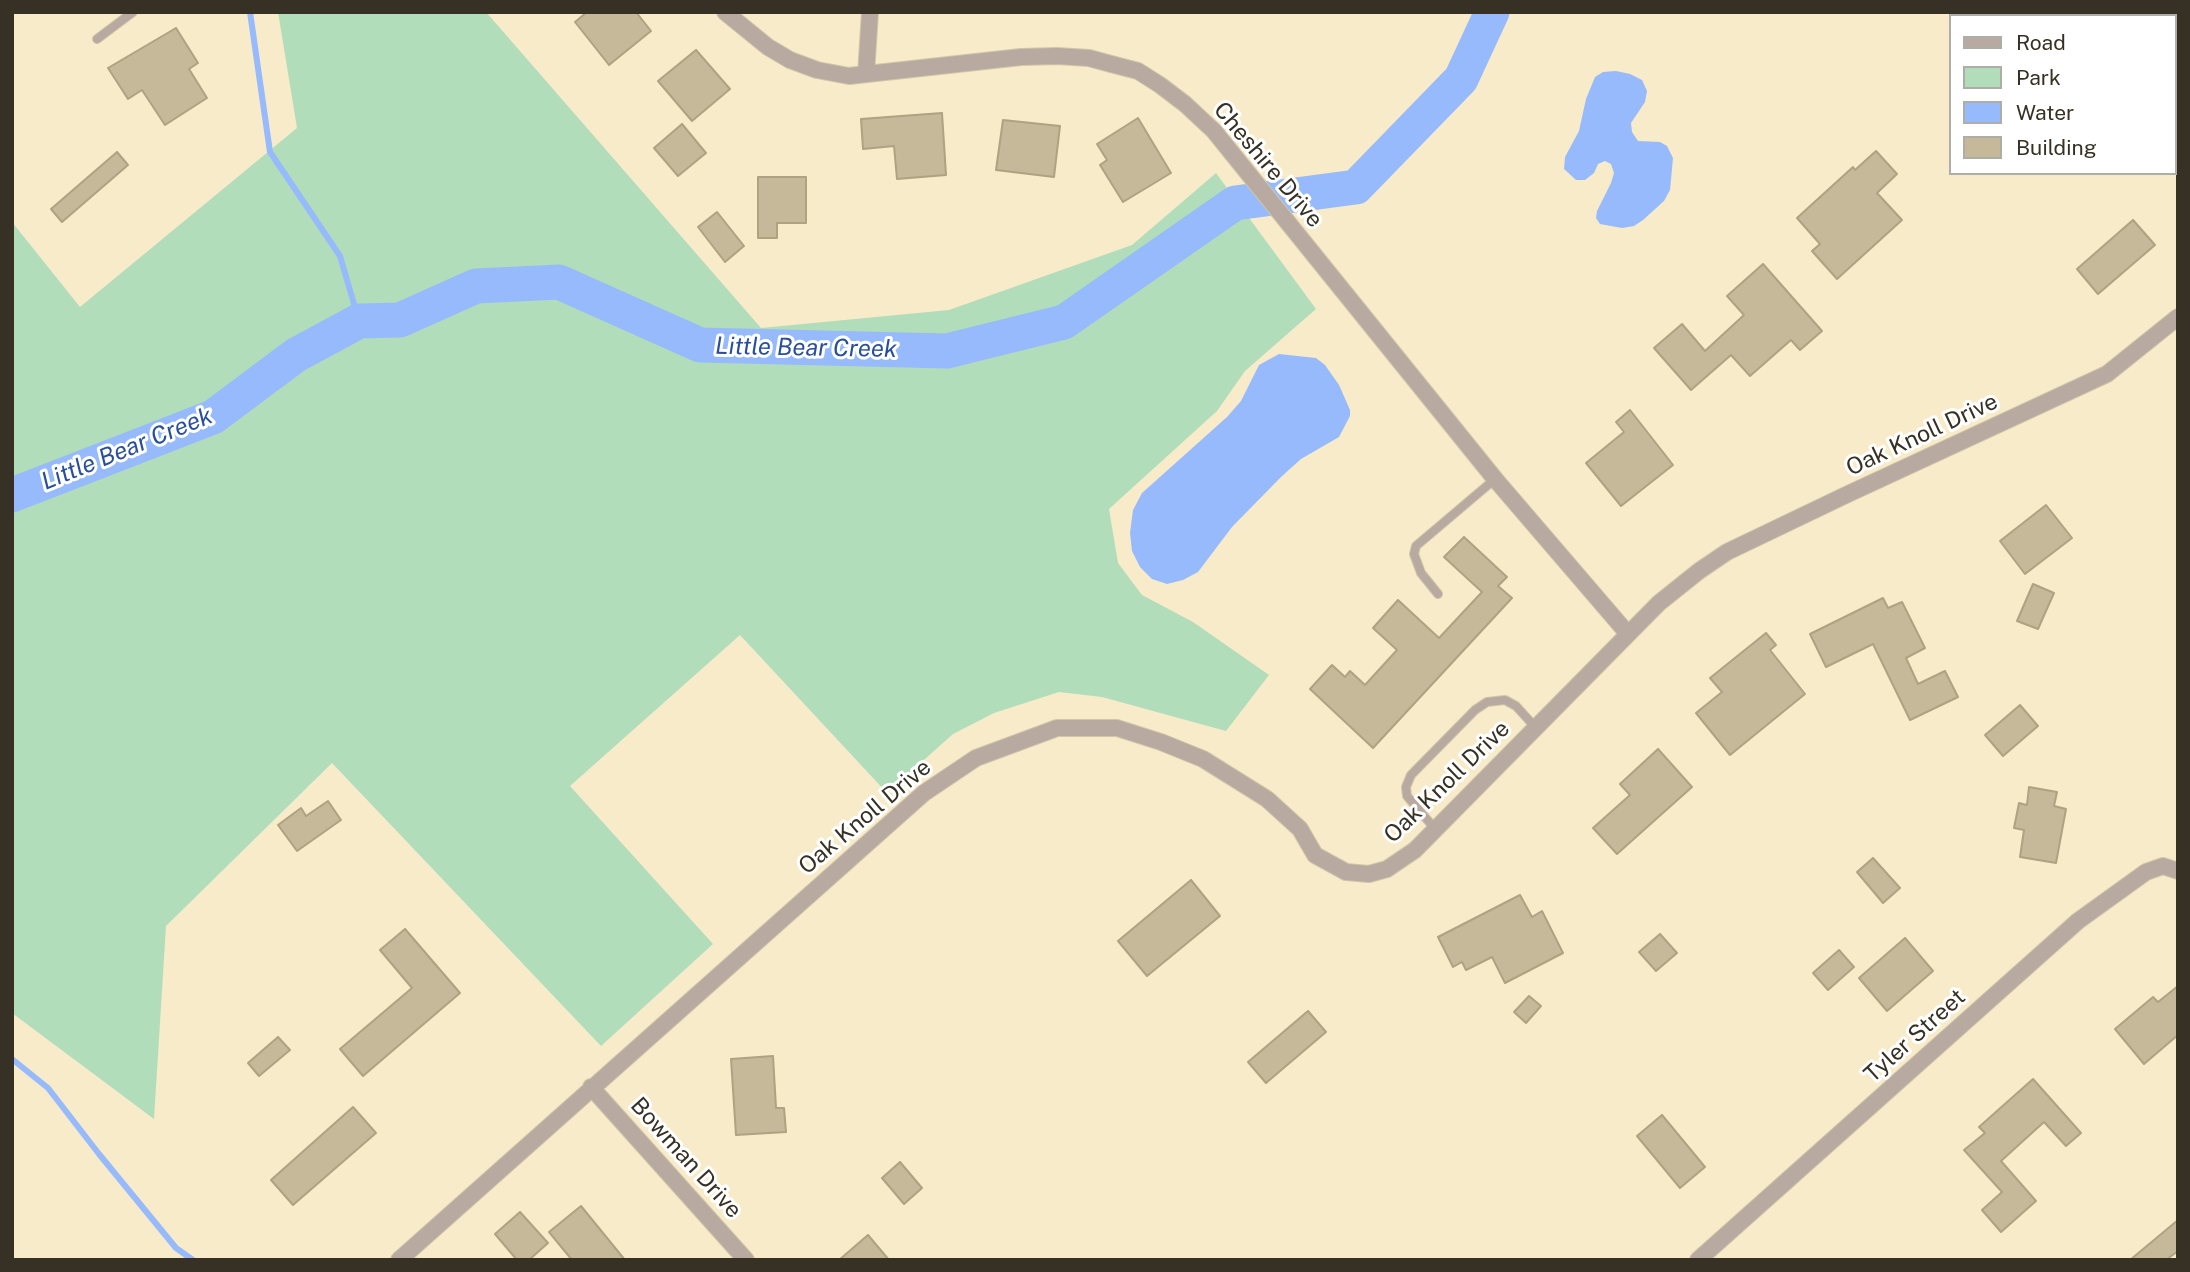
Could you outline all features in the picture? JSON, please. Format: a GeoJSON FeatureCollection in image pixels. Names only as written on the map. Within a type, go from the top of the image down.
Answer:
{"type":"FeatureCollection","features":[{"type":"Feature","properties":{"kind":"street","name":"Cheshire Drive"},"geometry":{"type":"LineString","coordinates":[[725,12],[768,47],[790,60],[849,76],[1021,57],[1088,58],[1138,71],[1185,104],[1214,131],[1495,479],[1628,634]]}},
{"type":"Feature","properties":{"kind":"street"},"geometry":{"type":"LineString","coordinates":[[866,74],[870,12]]}},
{"type":"Feature","properties":{"kind":"street","name":"Oak Knoll Drive"},"geometry":{"type":"LineString","coordinates":[[399,1260],[924,793],[976,758],[1056,728],[1117,729],[1161,742],[1203,759],[1267,799],[1300,829],[1315,855],[1346,872],[1369,874],[1387,869],[1416,850],[1659,603],[1699,571],[1727,552],[2106,374],[2178,317]]}},
{"type":"Feature","properties":{"kind":"street","name":"Tyler Street"},"geometry":{"type":"LineString","coordinates":[[1698,1260],[2078,921],[2146,872],[2163,866],[2176,869]]}},
{"type":"Feature","properties":{"kind":"street","name":"Bowman Drive"},"geometry":{"type":"LineString","coordinates":[[591,1087],[746,1260]]}},
{"type":"Feature","properties":{"kind":"lane"},"geometry":{"type":"LineString","coordinates":[[97,39],[133,12]]}},
{"type":"Feature","properties":{"kind":"lane"},"geometry":{"type":"LineString","coordinates":[[1438,594],[1421,573],[1414,554],[1416,546],[1495,479]]}},
{"type":"Feature","properties":{"kind":"lane"},"geometry":{"type":"LineString","coordinates":[[1436,830],[1407,796],[1406,788],[1411,775],[1438,747],[1475,710],[1487,702],[1505,700],[1516,706],[1536,728]]}},
{"type":"Feature","properties":{"kind":"green space"},"geometry":{"type":"Polygon","coordinates":[[[278,12],[486,12],[761,328],[949,310],[1132,245],[1216,173],[1316,309],[1245,371],[1217,411],[1109,509],[1118,563],[1142,595],[1193,622],[1269,675],[1226,731],[1102,697],[1059,692],[994,713],[953,734],[887,793],[740,635],[570,786],[713,944],[601,1046],[332,763],[166,926],[154,1119],[12,1013],[12,222],[80,307],[297,128],[278,12]]]}},
{"type":"Feature","properties":{"kind":"water"},"geometry":{"type":"Polygon","coordinates":[[[1616,71],[1642,80],[1647,91],[1645,102],[1631,123],[1632,132],[1638,141],[1660,142],[1667,146],[1673,158],[1670,190],[1664,201],[1634,226],[1622,228],[1600,224],[1596,218],[1614,173],[1611,164],[1605,161],[1598,164],[1594,173],[1585,180],[1576,180],[1564,169],[1565,157],[1579,131],[1586,99],[1595,77],[1603,72],[1616,71]]]}},
{"type":"Feature","properties":{"kind":"water"},"geometry":{"type":"Polygon","coordinates":[[[1279,354],[1316,358],[1325,365],[1339,385],[1350,410],[1350,416],[1339,437],[1301,459],[1281,477],[1232,527],[1198,572],[1167,584],[1152,579],[1140,567],[1132,551],[1130,533],[1133,510],[1142,493],[1227,417],[1241,401],[1259,365],[1279,354]]]}},
{"type":"Feature","properties":{"kind":"building"},"geometry":{"type":"Polygon","coordinates":[[[587,12],[636,12],[651,31],[609,65],[575,22],[587,12]]]}},
{"type":"Feature","properties":{"kind":"building"},"geometry":{"type":"Polygon","coordinates":[[[176,28],[198,63],[189,69],[207,98],[165,125],[142,90],[128,99],[108,68],[176,28]]]}},
{"type":"Feature","properties":{"kind":"building"},"geometry":{"type":"Polygon","coordinates":[[[696,50],[730,89],[692,121],[658,81],[696,50]]]}},
{"type":"Feature","properties":{"kind":"building"},"geometry":{"type":"Polygon","coordinates":[[[942,113],[946,175],[897,179],[894,146],[863,149],[861,119],[942,113]]]}},
{"type":"Feature","properties":{"kind":"building"},"geometry":{"type":"Polygon","coordinates":[[[1138,118],[1171,173],[1123,202],[1100,165],[1107,160],[1097,144],[1138,118]]]}},
{"type":"Feature","properties":{"kind":"building"},"geometry":{"type":"Polygon","coordinates":[[[1003,120],[1060,126],[1054,177],[996,170],[1003,120]]]}},
{"type":"Feature","properties":{"kind":"building"},"geometry":{"type":"Polygon","coordinates":[[[682,124],[706,153],[678,176],[654,148],[682,124]]]}},
{"type":"Feature","properties":{"kind":"building"},"geometry":{"type":"Polygon","coordinates":[[[1876,151],[1897,174],[1877,193],[1902,220],[1837,279],[1812,251],[1820,244],[1797,218],[1853,167],[1855,170],[1876,151]]]}},
{"type":"Feature","properties":{"kind":"building"},"geometry":{"type":"Polygon","coordinates":[[[117,152],[128,165],[62,222],[51,209],[117,152]]]}},
{"type":"Feature","properties":{"kind":"building"},"geometry":{"type":"Polygon","coordinates":[[[758,177],[806,177],[806,223],[777,223],[777,238],[758,238],[758,177]]]}},
{"type":"Feature","properties":{"kind":"building"},"geometry":{"type":"Polygon","coordinates":[[[717,212],[744,246],[725,262],[698,227],[717,212]]]}},
{"type":"Feature","properties":{"kind":"building"},"geometry":{"type":"Polygon","coordinates":[[[2133,220],[2155,245],[2098,294],[2077,269],[2133,220]]]}},
{"type":"Feature","properties":{"kind":"building"},"geometry":{"type":"Polygon","coordinates":[[[1763,264],[1822,331],[1800,350],[1791,340],[1750,376],[1731,355],[1691,390],[1654,348],[1682,324],[1705,351],[1744,315],[1727,296],[1763,264]]]}},
{"type":"Feature","properties":{"kind":"building"},"geometry":{"type":"Polygon","coordinates":[[[1630,410],[1673,465],[1621,506],[1586,463],[1624,432],[1616,422],[1630,410]]]}},
{"type":"Feature","properties":{"kind":"building"},"geometry":{"type":"Polygon","coordinates":[[[2046,505],[2072,538],[2025,574],[2000,541],[2046,505]]]}},
{"type":"Feature","properties":{"kind":"building"},"geometry":{"type":"Polygon","coordinates":[[[1464,537],[1507,577],[1498,586],[1512,598],[1373,748],[1310,689],[1332,665],[1345,677],[1350,671],[1365,685],[1397,650],[1373,628],[1398,600],[1439,638],[1482,592],[1444,557],[1464,537]]]}},
{"type":"Feature","properties":{"kind":"building"},"geometry":{"type":"Polygon","coordinates":[[[2033,584],[2054,593],[2038,629],[2017,621],[2033,584]]]}},
{"type":"Feature","properties":{"kind":"building"},"geometry":{"type":"Polygon","coordinates":[[[1883,598],[1888,608],[1902,602],[1925,648],[1906,658],[1918,684],[1945,671],[1958,697],[1910,720],[1873,644],[1826,667],[1810,634],[1883,598]]]}},
{"type":"Feature","properties":{"kind":"building"},"geometry":{"type":"Polygon","coordinates":[[[1766,633],[1776,645],[1770,650],[1805,694],[1730,755],[1696,713],[1722,692],[1710,678],[1766,633]]]}},
{"type":"Feature","properties":{"kind":"building"},"geometry":{"type":"Polygon","coordinates":[[[2020,705],[2038,726],[2003,756],[1985,735],[2020,705]]]}},
{"type":"Feature","properties":{"kind":"building"},"geometry":{"type":"Polygon","coordinates":[[[1658,749],[1692,787],[1617,854],[1593,828],[1630,795],[1620,784],[1658,749]]]}},
{"type":"Feature","properties":{"kind":"building"},"geometry":{"type":"Polygon","coordinates":[[[2029,787],[2057,792],[2054,806],[2066,809],[2056,863],[2020,857],[2024,830],[2014,828],[2019,803],[2027,805],[2029,787]]]}},
{"type":"Feature","properties":{"kind":"building"},"geometry":{"type":"Polygon","coordinates":[[[328,801],[341,820],[297,851],[278,825],[301,808],[306,816],[328,801]]]}},
{"type":"Feature","properties":{"kind":"building"},"geometry":{"type":"Polygon","coordinates":[[[1873,858],[1900,888],[1883,903],[1857,872],[1873,858]]]}},
{"type":"Feature","properties":{"kind":"building"},"geometry":{"type":"Polygon","coordinates":[[[1191,880],[1220,916],[1147,976],[1118,941],[1191,880]]]}},
{"type":"Feature","properties":{"kind":"building"},"geometry":{"type":"Polygon","coordinates":[[[1520,895],[1532,917],[1542,911],[1563,953],[1505,983],[1492,957],[1466,970],[1462,962],[1453,967],[1438,937],[1520,895]]]}},
{"type":"Feature","properties":{"kind":"building"},"geometry":{"type":"Polygon","coordinates":[[[405,929],[460,993],[363,1076],[340,1049],[412,988],[380,950],[405,929]]]}},
{"type":"Feature","properties":{"kind":"building"},"geometry":{"type":"Polygon","coordinates":[[[1660,934],[1677,953],[1656,971],[1639,952],[1660,934]]]}},
{"type":"Feature","properties":{"kind":"building"},"geometry":{"type":"Polygon","coordinates":[[[1905,938],[1933,971],[1887,1011],[1859,978],[1905,938]]]}},
{"type":"Feature","properties":{"kind":"building"},"geometry":{"type":"Polygon","coordinates":[[[1839,950],[1854,967],[1828,990],[1813,973],[1839,950]]]}},
{"type":"Feature","properties":{"kind":"building"},"geometry":{"type":"Polygon","coordinates":[[[2178,986],[2178,1035],[2144,1064],[2115,1029],[2153,997],[2158,1002],[2178,986]]]}},
{"type":"Feature","properties":{"kind":"building"},"geometry":{"type":"Polygon","coordinates":[[[1529,996],[1541,1006],[1526,1023],[1514,1012],[1529,996]]]}},
{"type":"Feature","properties":{"kind":"building"},"geometry":{"type":"Polygon","coordinates":[[[1308,1011],[1326,1032],[1266,1083],[1248,1062],[1308,1011]]]}},
{"type":"Feature","properties":{"kind":"building"},"geometry":{"type":"Polygon","coordinates":[[[278,1037],[290,1050],[259,1076],[248,1063],[278,1037]]]}},
{"type":"Feature","properties":{"kind":"building"},"geometry":{"type":"Polygon","coordinates":[[[773,1056],[776,1108],[784,1108],[786,1132],[736,1135],[731,1059],[773,1056]]]}},
{"type":"Feature","properties":{"kind":"building"},"geometry":{"type":"Polygon","coordinates":[[[2033,1079],[2081,1133],[2066,1146],[2044,1122],[2001,1161],[2036,1201],[2001,1232],[1982,1210],[2002,1192],[1964,1150],[1985,1133],[1979,1127],[2033,1079]]]}},
{"type":"Feature","properties":{"kind":"building"},"geometry":{"type":"Polygon","coordinates":[[[353,1107],[376,1133],[293,1205],[271,1180],[353,1107]]]}},
{"type":"Feature","properties":{"kind":"building"},"geometry":{"type":"Polygon","coordinates":[[[1662,1115],[1705,1167],[1680,1188],[1637,1136],[1662,1115]]]}},
{"type":"Feature","properties":{"kind":"building"},"geometry":{"type":"Polygon","coordinates":[[[900,1162],[922,1188],[904,1204],[882,1178],[900,1162]]]}},
{"type":"Feature","properties":{"kind":"building"},"geometry":{"type":"Polygon","coordinates":[[[581,1206],[625,1260],[572,1260],[549,1232],[581,1206]]]}},
{"type":"Feature","properties":{"kind":"building"},"geometry":{"type":"Polygon","coordinates":[[[520,1212],[548,1243],[529,1260],[517,1260],[495,1234],[520,1212]]]}},
{"type":"Feature","properties":{"kind":"building"},"geometry":{"type":"Polygon","coordinates":[[[2178,1220],[2178,1251],[2166,1260],[2130,1260],[2178,1220]]]}},
{"type":"Feature","properties":{"kind":"building"},"geometry":{"type":"Polygon","coordinates":[[[868,1235],[889,1260],[839,1260],[868,1235]]]}},
{"type":"Feature","properties":{"kind":"waterway"},"geometry":{"type":"LineString","coordinates":[[250,12],[270,152],[340,256],[359,321]]}},
{"type":"Feature","properties":{"kind":"waterway","name":"Little Bear Creek"},"geometry":{"type":"LineString","coordinates":[[12,495],[213,417],[296,355],[359,321],[400,320],[476,286],[559,282],[700,345],[947,351],[1064,322],[1235,203],[1356,187],[1461,79],[1492,12]]}},
{"type":"Feature","properties":{"kind":"waterway"},"geometry":{"type":"LineString","coordinates":[[12,1059],[48,1088],[176,1248],[193,1260]]}}]}
